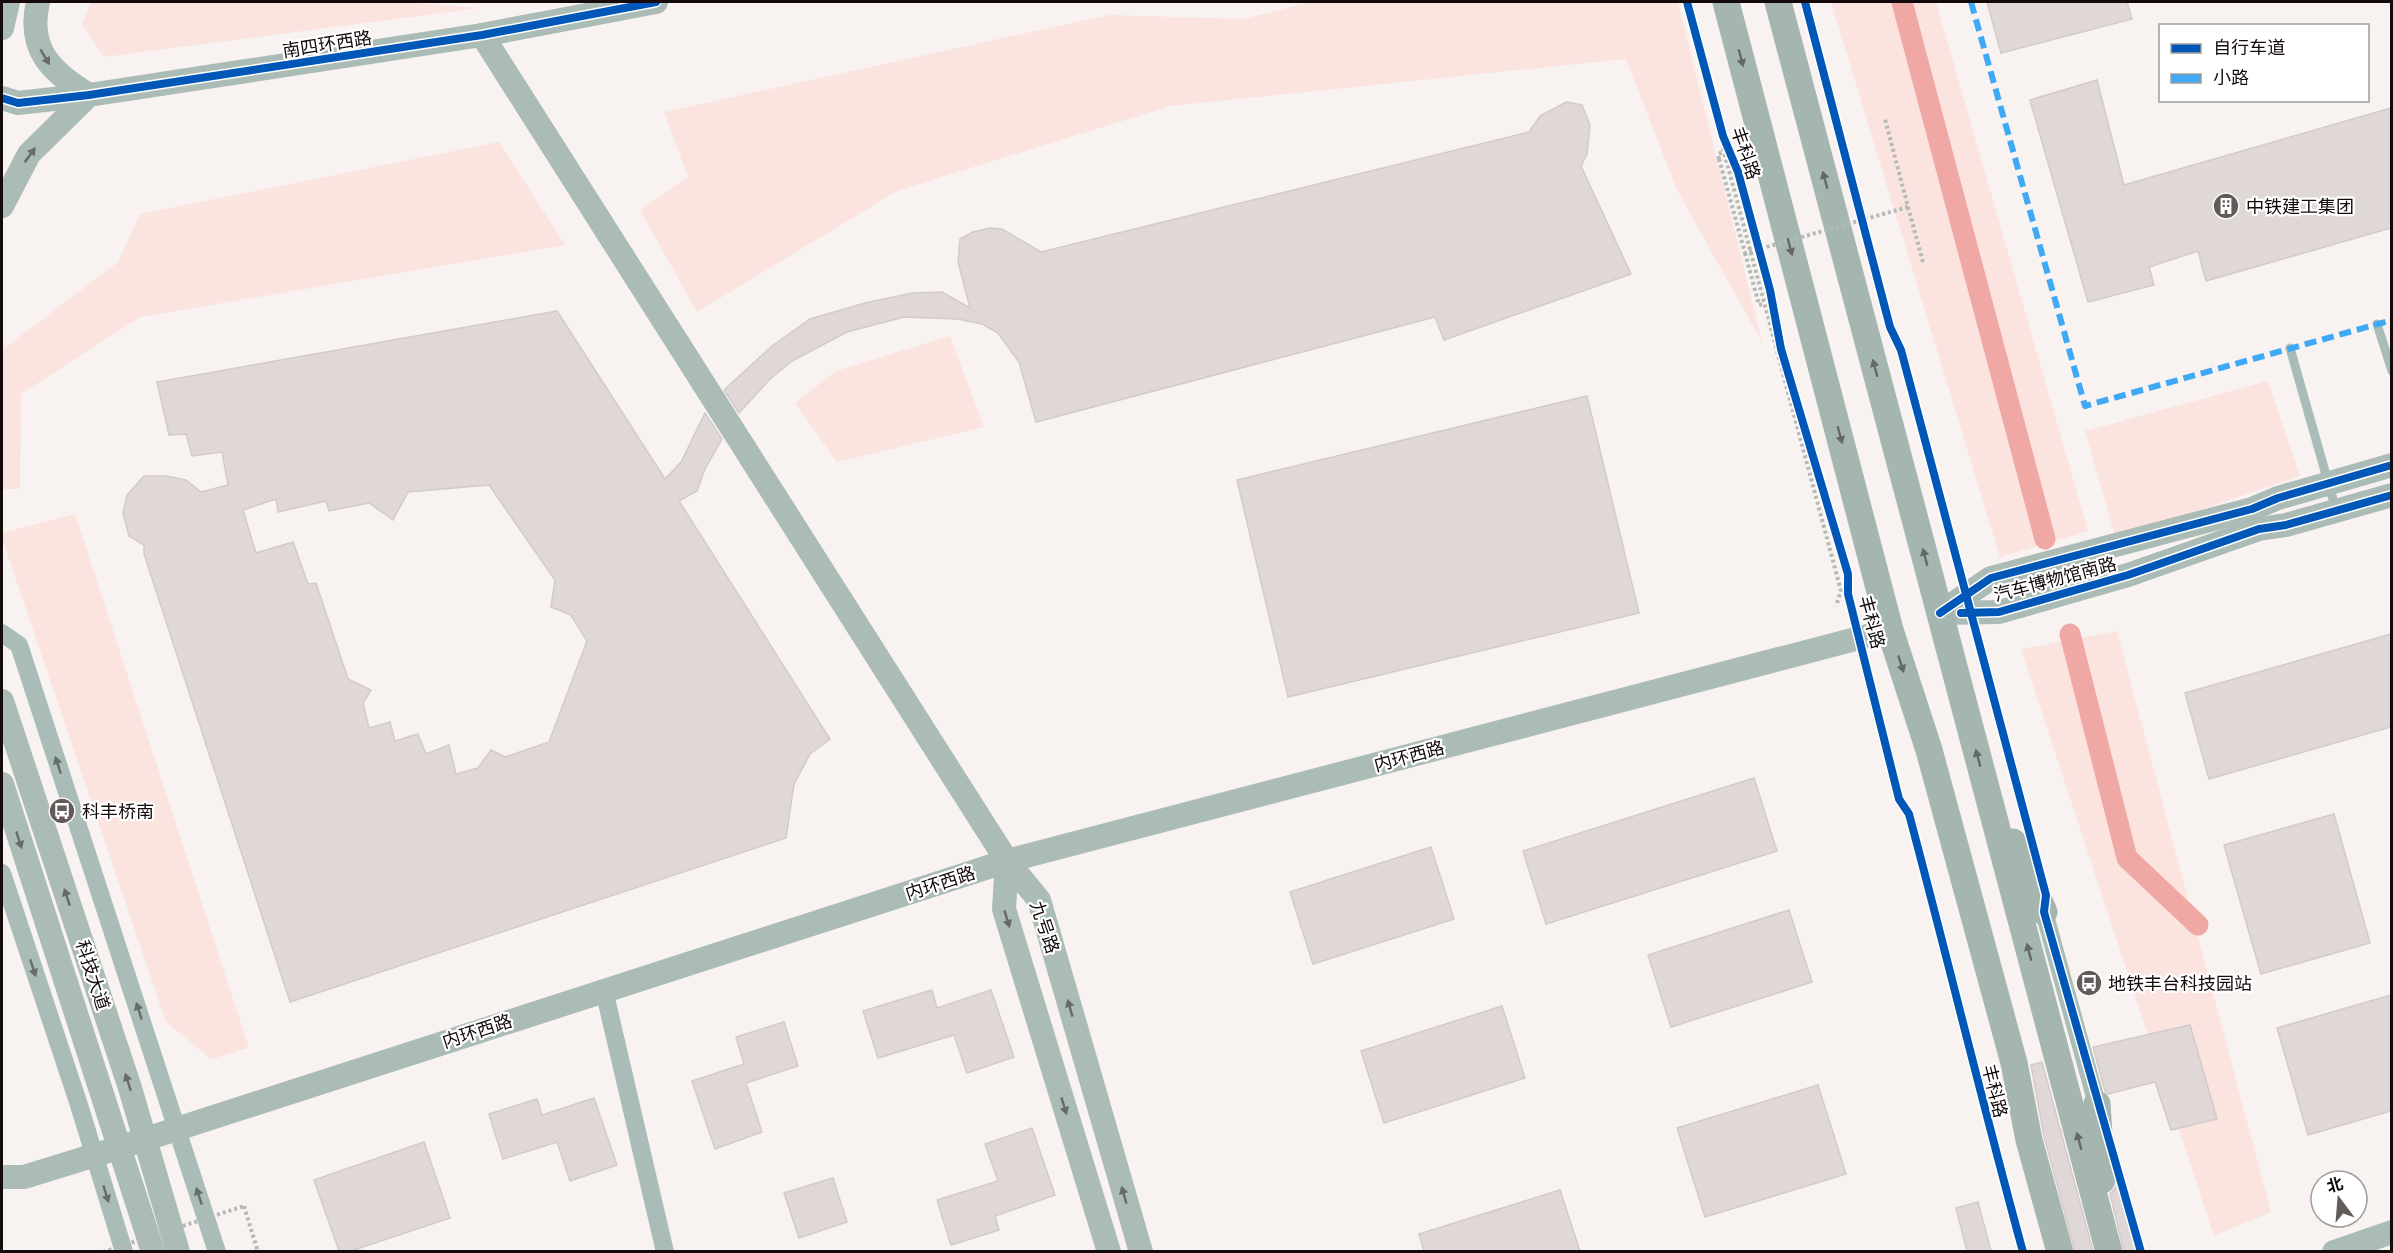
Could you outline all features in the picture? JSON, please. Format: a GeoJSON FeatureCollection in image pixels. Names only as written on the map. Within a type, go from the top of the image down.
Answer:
{"type":"FeatureCollection","features":[{"type":"Feature","properties":{"kind":"main road","name":"丰科路"},"geometry":{"type":"LineString","coordinates":[[1726,2],[1890,630],[1929,750],[2011,1052],[2028,1140],[2060,1251]]}},
{"type":"Feature","properties":{"kind":"main road"},"geometry":{"type":"LineString","coordinates":[[1778,2],[2109,1251]]}},
{"type":"Feature","properties":{"kind":"main road"},"geometry":{"type":"LineString","coordinates":[[1993,814],[2012,838],[2044,912]]}},
{"type":"Feature","properties":{"kind":"main road"},"geometry":{"type":"LineString","coordinates":[[2097,1104],[2102,1183],[2100,1217]]}},
{"type":"Feature","properties":{"kind":"street"},"geometry":{"type":"LineString","coordinates":[[2,28],[8,2]]}},
{"type":"Feature","properties":{"kind":"street"},"geometry":{"type":"LineString","coordinates":[[2,206],[29,154],[89,95],[65,80],[45,60],[37,40],[34,19],[38,2]]}},
{"type":"Feature","properties":{"kind":"street","name":"南四环西路"},"geometry":{"type":"LineString","coordinates":[[2,98],[18,103],[89,95],[482,35],[656,2]]}},
{"type":"Feature","properties":{"kind":"street"},"geometry":{"type":"LineString","coordinates":[[482,35],[1007,861]]}},
{"type":"Feature","properties":{"kind":"street","name":"汽车博物馆南路"},"geometry":{"type":"LineString","coordinates":[[1940,613],[1991,578],[2200,523],[2391,465]]}},
{"type":"Feature","properties":{"kind":"street","name":"汽车博物馆南路"},"geometry":{"type":"LineString","coordinates":[[1940,613],[1999,612],[2128,575],[2259,529],[2286,525],[2391,495]]}},
{"type":"Feature","properties":{"kind":"street","name":"内环西路"},"geometry":{"type":"LineString","coordinates":[[2,1177],[24,1177],[118,1148],[1007,861],[1890,630]]}},
{"type":"Feature","properties":{"kind":"street"},"geometry":{"type":"LineString","coordinates":[[2,633],[19,645],[217,1251]]}},
{"type":"Feature","properties":{"kind":"street","name":"科技大道"},"geometry":{"type":"LineString","coordinates":[[2,701],[130,1088],[178,1251]]}},
{"type":"Feature","properties":{"kind":"street","name":"科技大道"},"geometry":{"type":"LineString","coordinates":[[2,784],[153,1251]]}},
{"type":"Feature","properties":{"kind":"street","name":"九号路"},"geometry":{"type":"LineString","coordinates":[[1007,861],[1004,909],[1108,1251]]}},
{"type":"Feature","properties":{"kind":"street","name":"九号路"},"geometry":{"type":"LineString","coordinates":[[1007,861],[1039,900],[1141,1251]]}},
{"type":"Feature","properties":{"kind":"street"},"geometry":{"type":"LineString","coordinates":[[2,873],[124,1251]]}},
{"type":"Feature","properties":{"kind":"street"},"geometry":{"type":"LineString","coordinates":[[2044,912],[2097,1104]]}},
{"type":"Feature","properties":{"kind":"street"},"geometry":{"type":"LineString","coordinates":[[604,990],[665,1251]]}},
{"type":"Feature","properties":{"kind":"street"},"geometry":{"type":"LineString","coordinates":[[2334,1251],[2391,1232]]}},
{"type":"Feature","properties":{"kind":"lane"},"geometry":{"type":"LineString","coordinates":[[2377,324],[2391,371]]}},
{"type":"Feature","properties":{"kind":"lane"},"geometry":{"type":"LineString","coordinates":[[2290,348],[2336,510]]}},
{"type":"Feature","properties":{"kind":"path"},"geometry":{"type":"LineString","coordinates":[[1885,119],[1923,262]]}},
{"type":"Feature","properties":{"kind":"path"},"geometry":{"type":"LineString","coordinates":[[1764,304],[1759,304],[1744,253],[1719,159],[1718,154],[1723,150],[1841,591],[1836,606]]}},
{"type":"Feature","properties":{"kind":"path"},"geometry":{"type":"LineString","coordinates":[[1744,253],[1908,207]]}},
{"type":"Feature","properties":{"kind":"path"},"geometry":{"type":"LineString","coordinates":[[1861,216],[1864,227]]}},
{"type":"Feature","properties":{"kind":"path"},"geometry":{"type":"LineString","coordinates":[[103,1251],[244,1206],[258,1251]]}},
{"type":"Feature","properties":{"kind":"shaded area"},"geometry":{"type":"Polygon","coordinates":[[[91,2],[400,2],[479,8],[104,57],[82,24],[91,2]]]}},
{"type":"Feature","properties":{"kind":"shaded area"},"geometry":{"type":"Polygon","coordinates":[[[1311,2],[1678,2],[1762,342],[1677,190],[1626,59],[1170,106],[897,191],[697,312],[640,210],[688,177],[664,112],[1109,15],[1243,19],[1311,2]]]}},
{"type":"Feature","properties":{"kind":"shaded area"},"geometry":{"type":"Polygon","coordinates":[[[1831,2],[1936,2],[2088,531],[2000,557],[1831,2]]]}},
{"type":"Feature","properties":{"kind":"shaded area"},"geometry":{"type":"Polygon","coordinates":[[[499,142],[565,245],[140,317],[21,394],[20,489],[2,489],[2,350],[118,262],[140,214],[499,142]]]}},
{"type":"Feature","properties":{"kind":"shaded area"},"geometry":{"type":"Polygon","coordinates":[[[950,336],[984,427],[837,462],[795,403],[836,371],[950,336]]]}},
{"type":"Feature","properties":{"kind":"shaded area"},"geometry":{"type":"Polygon","coordinates":[[[2268,381],[2300,476],[2116,539],[2085,431],[2268,381]]]}},
{"type":"Feature","properties":{"kind":"shaded area"},"geometry":{"type":"Polygon","coordinates":[[[75,514],[249,1048],[211,1059],[166,1022],[2,538],[2,533],[75,514]]]}},
{"type":"Feature","properties":{"kind":"shaded area"},"geometry":{"type":"Polygon","coordinates":[[[2117,631],[2271,1212],[2214,1236],[2021,649],[2117,631]]]}},
{"type":"Feature","properties":{"kind":"building"},"geometry":{"type":"Polygon","coordinates":[[[1987,2],[2127,2],[2132,19],[2001,53],[1987,2]]]}},
{"type":"Feature","properties":{"kind":"building","name":"中铁建工集团"},"geometry":{"type":"Polygon","coordinates":[[[2097,80],[2124,185],[2391,108],[2391,228],[2206,281],[2198,251],[2149,267],[2154,285],[2088,302],[2030,100],[2097,80]]]}},
{"type":"Feature","properties":{"kind":"building"},"geometry":{"type":"Polygon","coordinates":[[[1566,102],[1582,105],[1590,125],[1587,154],[1581,166],[1631,274],[1444,340],[1435,317],[1036,422],[1019,362],[998,333],[982,324],[958,319],[904,317],[847,332],[792,361],[770,379],[739,413],[724,390],[772,346],[810,319],[865,303],[912,293],[942,292],[970,308],[958,262],[960,239],[973,232],[989,228],[1002,229],[1041,252],[1529,132],[1540,116],[1566,102]]]}},
{"type":"Feature","properties":{"kind":"building"},"geometry":{"type":"Polygon","coordinates":[[[557,311],[665,479],[681,462],[705,413],[722,439],[705,469],[697,491],[679,501],[830,739],[810,754],[794,784],[786,838],[290,1002],[144,554],[144,545],[129,536],[123,513],[127,495],[144,476],[166,476],[186,480],[201,492],[228,485],[222,452],[192,456],[186,434],[169,435],[157,382],[557,311]],[[489,485],[408,492],[393,520],[369,503],[329,511],[326,501],[278,512],[276,499],[243,510],[256,553],[293,542],[308,584],[316,583],[348,679],[371,690],[363,703],[369,728],[390,722],[395,741],[418,734],[426,754],[449,745],[456,774],[478,768],[491,750],[505,757],[549,742],[587,641],[571,615],[551,607],[555,580],[489,485]]]}},
{"type":"Feature","properties":{"kind":"building"},"geometry":{"type":"Polygon","coordinates":[[[1587,396],[1639,613],[1288,697],[1237,480],[1587,396]]]}},
{"type":"Feature","properties":{"kind":"building"},"geometry":{"type":"Polygon","coordinates":[[[2391,634],[2391,727],[2209,779],[2185,693],[2391,634]]]}},
{"type":"Feature","properties":{"kind":"building"},"geometry":{"type":"Polygon","coordinates":[[[1754,778],[1777,851],[1546,924],[1523,851],[1754,778]]]}},
{"type":"Feature","properties":{"kind":"building"},"geometry":{"type":"Polygon","coordinates":[[[2334,814],[2370,943],[2261,974],[2224,845],[2334,814]]]}},
{"type":"Feature","properties":{"kind":"building"},"geometry":{"type":"Polygon","coordinates":[[[1431,847],[1454,919],[1313,964],[1290,892],[1431,847]]]}},
{"type":"Feature","properties":{"kind":"building"},"geometry":{"type":"Polygon","coordinates":[[[1789,910],[1812,982],[1671,1027],[1648,955],[1789,910]]]}},
{"type":"Feature","properties":{"kind":"building"},"geometry":{"type":"Polygon","coordinates":[[[932,990],[937,1008],[991,990],[1014,1057],[967,1073],[954,1035],[878,1058],[863,1011],[932,990]]]}},
{"type":"Feature","properties":{"kind":"building"},"geometry":{"type":"Polygon","coordinates":[[[2391,995],[2391,1111],[2308,1135],[2277,1028],[2391,995]]]}},
{"type":"Feature","properties":{"kind":"building"},"geometry":{"type":"Polygon","coordinates":[[[1502,1006],[1525,1078],[1384,1123],[1361,1051],[1502,1006]]]}},
{"type":"Feature","properties":{"kind":"building"},"geometry":{"type":"Polygon","coordinates":[[[784,1022],[798,1066],[746,1083],[762,1132],[715,1149],[692,1081],[744,1064],[736,1037],[784,1022]]]}},
{"type":"Feature","properties":{"kind":"building"},"geometry":{"type":"Polygon","coordinates":[[[2190,1025],[2217,1119],[2171,1130],[2155,1082],[2108,1094],[2105,1091],[2093,1047],[2190,1025]]]}},
{"type":"Feature","properties":{"kind":"building"},"geometry":{"type":"Polygon","coordinates":[[[2042,1062],[2093,1251],[2075,1251],[2044,1136],[2031,1065],[2042,1062]]]}},
{"type":"Feature","properties":{"kind":"building"},"geometry":{"type":"Polygon","coordinates":[[[1818,1085],[1846,1174],[1705,1217],[1677,1128],[1818,1085]]]}},
{"type":"Feature","properties":{"kind":"building"},"geometry":{"type":"Polygon","coordinates":[[[594,1098],[617,1165],[570,1181],[557,1142],[503,1159],[489,1114],[537,1099],[542,1115],[594,1098]]]}},
{"type":"Feature","properties":{"kind":"building"},"geometry":{"type":"Polygon","coordinates":[[[1032,1128],[1055,1195],[995,1216],[999,1230],[951,1245],[937,1200],[998,1181],[985,1144],[1032,1128]]]}},
{"type":"Feature","properties":{"kind":"building"},"geometry":{"type":"Polygon","coordinates":[[[424,1142],[450,1218],[351,1251],[339,1251],[314,1180],[424,1142]]]}},
{"type":"Feature","properties":{"kind":"building"},"geometry":{"type":"Polygon","coordinates":[[[2116,1156],[2145,1251],[2124,1251],[2110,1194],[2118,1180],[2116,1156]]]}},
{"type":"Feature","properties":{"kind":"building"},"geometry":{"type":"Polygon","coordinates":[[[833,1178],[847,1222],[799,1238],[784,1193],[833,1178]]]}},
{"type":"Feature","properties":{"kind":"building"},"geometry":{"type":"Polygon","coordinates":[[[1560,1190],[1580,1251],[1424,1251],[1419,1234],[1560,1190]]]}},
{"type":"Feature","properties":{"kind":"building"},"geometry":{"type":"Polygon","coordinates":[[[1978,1202],[1991,1251],[1967,1251],[1956,1208],[1978,1202]]]}},
{"type":"Feature","properties":{"kind":"waterway"},"geometry":{"type":"LineString","coordinates":[[1902,2],[2045,539]]}},
{"type":"Feature","properties":{"kind":"waterway"},"geometry":{"type":"LineString","coordinates":[[2070,634],[2127,858],[2198,925]]}},
{"type":"Feature","properties":{"kind":"marked path"},"geometry":{"type":"LineString","coordinates":[[1971,2],[2085,406],[2392,320]]}},
{"type":"Feature","properties":{"kind":"cycle path"},"geometry":{"type":"LineString","coordinates":[[2,98],[18,103],[89,95],[482,35],[656,2]]}},
{"type":"Feature","properties":{"kind":"cycle path"},"geometry":{"type":"LineString","coordinates":[[1687,2],[1723,136],[1738,172],[1770,290],[1781,349],[1848,574],[1848,594],[1899,799],[1909,814],[2023,1252]]}},
{"type":"Feature","properties":{"kind":"cycle path"},"geometry":{"type":"LineString","coordinates":[[1805,2],[1890,327],[1901,350],[2046,895],[2044,912],[2141,1252]]}},
{"type":"Feature","properties":{"kind":"cycle path"},"geometry":{"type":"LineString","coordinates":[[1940,613],[1991,578],[2252,509],[2278,498],[2392,465]]}},
{"type":"Feature","properties":{"kind":"cycle path"},"geometry":{"type":"LineString","coordinates":[[1961,613],[1999,612],[2128,575],[2259,529],[2286,525],[2392,495]]}},
{"type":"Feature","properties":{"kind":"place","name":"中铁建工集团"},"geometry":{"type":"Point","coordinates":[2226,206]}},
{"type":"Feature","properties":{"kind":"place","name":"科丰桥南"},"geometry":{"type":"Point","coordinates":[62,811]}},
{"type":"Feature","properties":{"kind":"place","name":"地铁丰台科技园站"},"geometry":{"type":"Point","coordinates":[2089,983]}}]}
